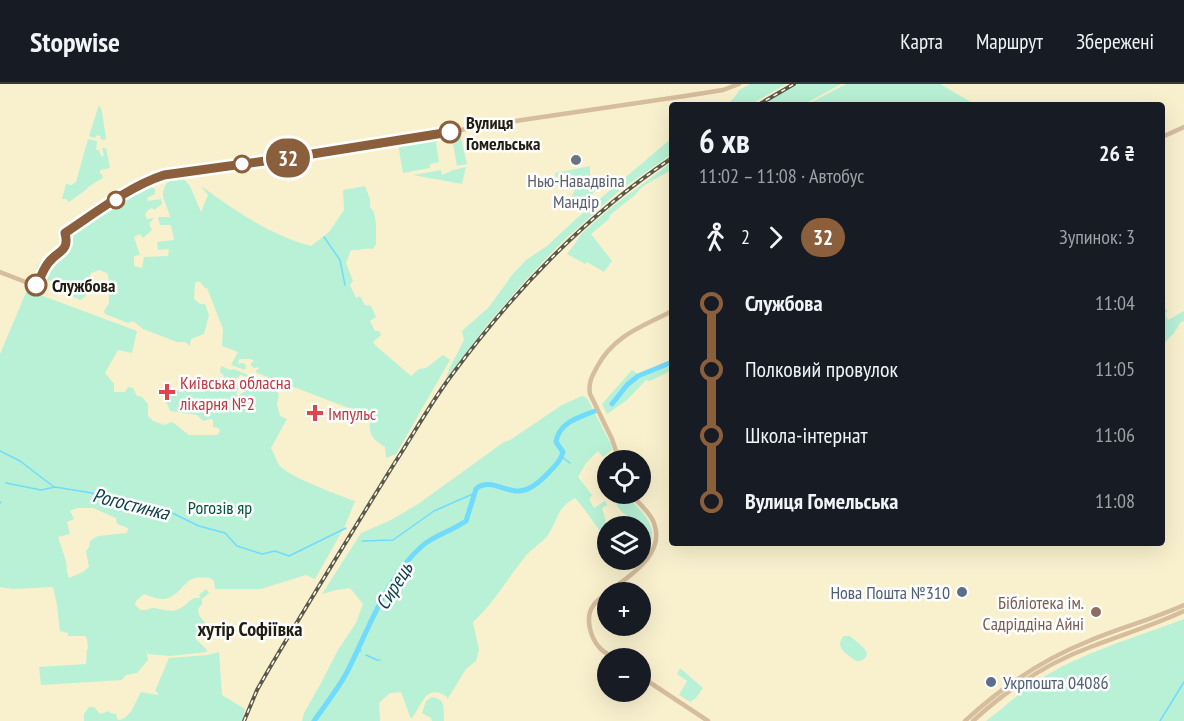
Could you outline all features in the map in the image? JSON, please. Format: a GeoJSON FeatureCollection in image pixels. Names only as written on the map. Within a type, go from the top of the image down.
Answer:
{"type":"FeatureCollection","features":[{"type":"Feature","properties":{"kind":"main road"},"geometry":{"type":"LineString","coordinates":[[0,272],[36,286],[50,260],[64,249],[65,233],[135,188],[164,175],[723,90],[739,84]]}},
{"type":"Feature","properties":{"kind":"main road"},"geometry":{"type":"LineString","coordinates":[[1165,136],[1184,127]]}},
{"type":"Feature","properties":{"kind":"main road"},"geometry":{"type":"LineString","coordinates":[[616,450],[589,392],[591,377],[612,345],[627,334],[669,313]]}},
{"type":"Feature","properties":{"kind":"main road"},"geometry":{"type":"LineString","coordinates":[[622,582],[645,563],[651,554],[655,540],[653,522],[638,504]]}},
{"type":"Feature","properties":{"kind":"main road"},"geometry":{"type":"LineString","coordinates":[[597,601],[589,619],[592,635],[601,648]]}},
{"type":"Feature","properties":{"kind":"main road"},"geometry":{"type":"LineString","coordinates":[[965,721],[990,700],[1043,663],[1089,641],[1184,605]]}},
{"type":"Feature","properties":{"kind":"main road"},"geometry":{"type":"LineString","coordinates":[[973,721],[1019,685],[1047,668],[1092,646],[1184,611]]}},
{"type":"Feature","properties":{"kind":"main road"},"geometry":{"type":"LineString","coordinates":[[651,683],[708,721]]}},
{"type":"Feature","properties":{"kind":"green space"},"geometry":{"type":"Polygon","coordinates":[[[750,84],[786,84],[755,102],[730,102],[739,90],[750,84]]]}},
{"type":"Feature","properties":{"kind":"green space"},"geometry":{"type":"Polygon","coordinates":[[[797,84],[841,84],[808,102],[766,102],[797,84]]]}},
{"type":"Feature","properties":{"kind":"green space"},"geometry":{"type":"Polygon","coordinates":[[[846,84],[940,84],[971,102],[812,102],[846,84]]]}},
{"type":"Feature","properties":{"kind":"green space"},"geometry":{"type":"Polygon","coordinates":[[[99,105],[106,139],[104,140],[97,135],[95,138],[89,136],[99,105]]]}},
{"type":"Feature","properties":{"kind":"green space"},"geometry":{"type":"Polygon","coordinates":[[[460,134],[467,164],[457,166],[453,144],[459,138],[453,142],[446,137],[460,134]]]}},
{"type":"Feature","properties":{"kind":"green space"},"geometry":{"type":"Polygon","coordinates":[[[443,137],[436,143],[439,162],[430,164],[430,168],[403,173],[398,144],[443,137]]]}},
{"type":"Feature","properties":{"kind":"green space"},"geometry":{"type":"Polygon","coordinates":[[[88,139],[97,141],[96,150],[99,150],[101,156],[104,156],[102,148],[106,148],[110,168],[100,170],[103,178],[69,202],[62,199],[66,184],[72,185],[76,182],[88,139]]]}},
{"type":"Feature","properties":{"kind":"green space"},"geometry":{"type":"Polygon","coordinates":[[[669,141],[669,156],[620,190],[561,243],[487,325],[446,379],[464,340],[462,331],[489,307],[526,260],[547,246],[669,141]]]}},
{"type":"Feature","properties":{"kind":"green space"},"geometry":{"type":"Polygon","coordinates":[[[669,164],[669,171],[643,187],[591,234],[612,261],[604,272],[567,254],[581,234],[613,206],[669,164]]]}},
{"type":"Feature","properties":{"kind":"green space"},"geometry":{"type":"Polygon","coordinates":[[[590,166],[590,178],[601,179],[602,184],[581,205],[573,203],[571,197],[574,192],[573,186],[562,178],[556,177],[555,173],[590,166]]]}},
{"type":"Feature","properties":{"kind":"green space"},"geometry":{"type":"Polygon","coordinates":[[[466,167],[462,184],[413,175],[441,170],[442,175],[466,167]]]}},
{"type":"Feature","properties":{"kind":"green space"},"geometry":{"type":"Polygon","coordinates":[[[182,177],[190,186],[201,212],[208,195],[201,186],[267,229],[311,246],[329,232],[344,210],[343,190],[365,186],[370,199],[370,207],[374,212],[376,244],[373,249],[351,250],[346,263],[353,281],[350,285],[356,298],[360,296],[365,305],[371,306],[376,317],[370,321],[375,331],[379,331],[381,335],[373,342],[411,376],[443,355],[450,360],[396,454],[386,458],[385,447],[372,435],[370,413],[346,407],[257,373],[258,367],[251,366],[254,361],[250,359],[239,359],[238,364],[246,365],[245,370],[231,365],[238,352],[222,346],[223,329],[207,288],[199,281],[195,283],[194,299],[200,304],[205,304],[209,315],[204,334],[191,339],[190,346],[185,342],[177,342],[143,329],[133,321],[128,323],[105,314],[104,311],[109,303],[107,273],[99,270],[91,273],[86,295],[80,300],[57,289],[48,280],[44,283],[36,280],[38,264],[58,246],[141,189],[150,186],[155,189],[155,194],[147,198],[148,201],[161,199],[162,204],[154,210],[152,208],[148,210],[145,215],[147,219],[154,218],[149,224],[152,230],[143,238],[140,234],[134,237],[140,255],[134,256],[134,266],[142,268],[144,257],[168,256],[169,249],[158,250],[157,242],[174,240],[171,225],[160,225],[158,217],[170,217],[163,197],[164,189],[170,178],[182,177]]]}},
{"type":"Feature","properties":{"kind":"green space","name":"Рогозів яр"},"geometry":{"type":"Polygon","coordinates":[[[27,290],[137,331],[132,353],[118,350],[105,373],[114,384],[114,392],[125,392],[128,387],[133,388],[137,396],[142,397],[148,404],[148,416],[153,421],[165,425],[174,423],[189,435],[217,435],[220,431],[213,427],[213,420],[203,421],[197,415],[170,411],[166,401],[180,389],[188,392],[203,392],[215,377],[222,380],[224,376],[220,372],[221,366],[255,378],[254,380],[241,375],[235,379],[243,388],[238,389],[236,394],[238,396],[248,389],[255,388],[258,391],[263,386],[275,390],[279,394],[277,404],[280,416],[287,419],[271,448],[279,465],[303,480],[355,501],[345,526],[315,579],[306,575],[261,589],[215,589],[214,581],[210,578],[199,577],[191,579],[169,598],[163,599],[144,594],[136,601],[135,605],[140,609],[154,608],[173,611],[194,598],[201,598],[199,595],[206,589],[209,593],[202,599],[202,604],[198,609],[199,615],[206,624],[196,639],[207,652],[170,656],[148,654],[146,649],[148,660],[137,673],[126,675],[122,680],[41,685],[39,667],[86,664],[87,639],[85,636],[68,636],[68,633],[60,631],[53,587],[13,589],[0,587],[0,354],[27,290]],[[77,508],[70,511],[74,519],[67,522],[70,534],[58,537],[69,578],[89,567],[86,551],[90,541],[98,536],[127,533],[128,528],[117,524],[116,518],[93,508],[77,508]]]}},
{"type":"Feature","properties":{"kind":"green space"},"geometry":{"type":"Polygon","coordinates":[[[1184,311],[1184,321],[1165,342],[1165,313],[1168,320],[1184,311]]]}},
{"type":"Feature","properties":{"kind":"green space"},"geometry":{"type":"Polygon","coordinates":[[[669,361],[669,372],[650,381],[646,380],[627,400],[607,414],[602,404],[632,370],[638,374],[669,361]]]}},
{"type":"Feature","properties":{"kind":"green space"},"geometry":{"type":"Polygon","coordinates":[[[582,396],[587,398],[611,444],[612,450],[597,450],[578,477],[592,495],[589,499],[594,508],[600,504],[607,505],[602,508],[604,516],[597,516],[597,526],[575,498],[558,514],[548,535],[527,554],[494,599],[473,622],[479,650],[476,661],[466,669],[447,700],[447,697],[440,693],[429,694],[411,719],[401,692],[390,693],[379,703],[380,721],[302,721],[304,713],[338,650],[356,623],[363,604],[350,588],[322,594],[361,533],[391,520],[418,504],[504,442],[562,405],[582,396]]]}},
{"type":"Feature","properties":{"kind":"green space"},"geometry":{"type":"Polygon","coordinates":[[[616,504],[635,504],[645,516],[627,516],[616,504]]]}},
{"type":"Feature","properties":{"kind":"green space"},"geometry":{"type":"Polygon","coordinates":[[[1184,619],[1184,721],[986,721],[1051,672],[1107,647],[1184,619]]]}},
{"type":"Feature","properties":{"kind":"green space"},"geometry":{"type":"Polygon","coordinates":[[[844,636],[850,636],[864,648],[867,653],[863,660],[856,661],[843,650],[840,644],[844,636]]]}},
{"type":"Feature","properties":{"kind":"green space"},"geometry":{"type":"Polygon","coordinates":[[[219,652],[222,695],[245,709],[242,721],[84,721],[84,714],[89,707],[94,707],[100,714],[109,711],[116,714],[118,720],[126,717],[141,692],[158,695],[155,691],[169,658],[219,652]]]}},
{"type":"Feature","properties":{"kind":"green space"},"geometry":{"type":"Polygon","coordinates":[[[680,668],[703,688],[690,702],[679,695],[687,681],[677,674],[680,668]]]}},
{"type":"Feature","properties":{"kind":"green space"},"geometry":{"type":"Polygon","coordinates":[[[432,697],[442,702],[444,721],[432,721],[422,713],[426,701],[432,697]]]}},
{"type":"Feature","properties":{"kind":"waterway"},"geometry":{"type":"LineString","coordinates":[[324,237],[340,260],[345,285]]}},
{"type":"Feature","properties":{"kind":"waterway","name":"Сирець"},"geometry":{"type":"LineString","coordinates":[[612,404],[627,385],[638,376],[669,363]]}},
{"type":"Feature","properties":{"kind":"waterway","name":"Сирець"},"geometry":{"type":"LineString","coordinates":[[314,721],[336,691],[379,605],[409,559],[427,542],[466,521],[476,489],[481,486],[491,485],[518,491],[527,489],[540,481],[560,460],[563,452],[556,442],[561,430],[570,422],[595,411]]}},
{"type":"Feature","properties":{"kind":"waterway"},"geometry":{"type":"LineString","coordinates":[[0,451],[20,461],[54,487]]}},
{"type":"Feature","properties":{"kind":"waterway"},"geometry":{"type":"LineString","coordinates":[[562,457],[570,463]]}},
{"type":"Feature","properties":{"kind":"waterway","name":"Рогостинка"},"geometry":{"type":"LineString","coordinates":[[6,483],[41,490],[55,487],[92,493],[118,504],[133,503],[166,510],[199,526],[225,533],[237,546],[262,554],[275,551],[289,556],[346,528]]}},
{"type":"Feature","properties":{"kind":"waterway","name":"Рогостинка"},"geometry":{"type":"LineString","coordinates":[[362,541],[393,540],[434,511],[475,493]]}},
{"type":"Feature","properties":{"kind":"waterway"},"geometry":{"type":"LineString","coordinates":[[366,655],[380,660]]}},
{"type":"Feature","properties":{"kind":"waterway"},"geometry":{"type":"LineString","coordinates":[[1160,721],[1184,682]]}},
{"type":"Feature","properties":{"kind":"railway"},"geometry":{"type":"LineString","coordinates":[[763,102],[794,84]]}},
{"type":"Feature","properties":{"kind":"railway"},"geometry":{"type":"LineString","coordinates":[[244,721],[257,690],[284,643],[451,376],[500,314],[552,257],[609,205],[669,160]]}},
{"type":"Feature","properties":{"kind":"bus line","name":"32"},"geometry":{"type":"LineString","coordinates":[[36,285],[50,260],[64,249],[65,233],[152,179],[195,170],[450,132]]}},
{"type":"Feature","properties":{"kind":"place","name":"Вулиця Гомельська"},"geometry":{"type":"Point","coordinates":[450,132]}},
{"type":"Feature","properties":{"kind":"place","name":"Нью-Навадвіпа Мандір"},"geometry":{"type":"Point","coordinates":[576,160]}},
{"type":"Feature","properties":{"kind":"place","name":"Службова"},"geometry":{"type":"Point","coordinates":[36,285]}},
{"type":"Feature","properties":{"kind":"place","name":"Київська обласна лікарня №2"},"geometry":{"type":"Point","coordinates":[167,392]}},
{"type":"Feature","properties":{"kind":"place","name":"Імпульс"},"geometry":{"type":"Point","coordinates":[315,413]}},
{"type":"Feature","properties":{"kind":"place","name":"Нова Пошта №310"},"geometry":{"type":"Point","coordinates":[962,592]}},
{"type":"Feature","properties":{"kind":"place","name":"Бібліотека ім. Садріддіна Айні"},"geometry":{"type":"Point","coordinates":[1096,612]}},
{"type":"Feature","properties":{"kind":"place","name":"Укрпошта 04086"},"geometry":{"type":"Point","coordinates":[991,682]}},
{"type":"Feature","properties":{"kind":"district","name":"хутір Софіївка"},"geometry":{"type":"Point","coordinates":[250,629]}}]}
